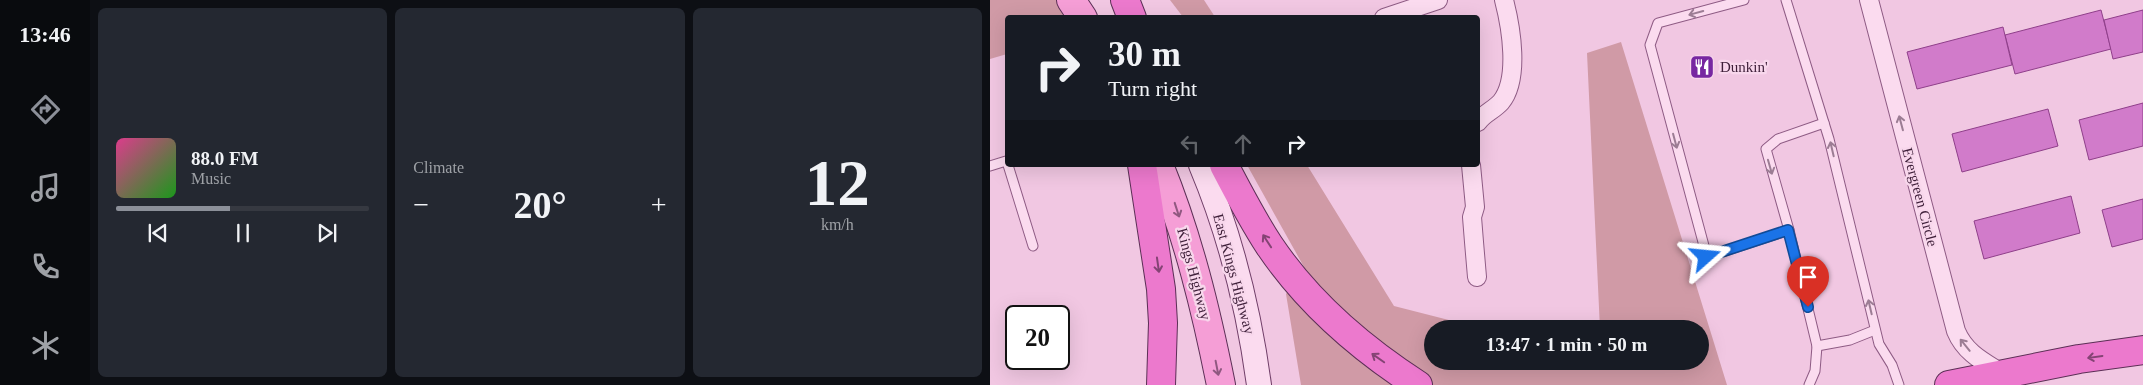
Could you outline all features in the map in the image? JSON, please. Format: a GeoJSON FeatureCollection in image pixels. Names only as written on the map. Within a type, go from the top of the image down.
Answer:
{"type":"FeatureCollection","features":[{"type":"Feature","properties":{"kind":"highway"},"geometry":{"type":"LineString","coordinates":[[1125,0],[1129,15]]}},
{"type":"Feature","properties":{"kind":"highway"},"geometry":{"type":"LineString","coordinates":[[1142,167],[1161,289],[1161,385]]}},
{"type":"Feature","properties":{"kind":"highway"},"geometry":{"type":"LineString","coordinates":[[1225,167],[1268,244],[1300,286],[1331,319],[1362,346],[1418,385]]}},
{"type":"Feature","properties":{"kind":"highway"},"geometry":{"type":"LineString","coordinates":[[1949,385],[2079,359],[2143,350]]}},
{"type":"Feature","properties":{"kind":"main road"},"geometry":{"type":"LineString","coordinates":[[1071,0],[1081,15]]}},
{"type":"Feature","properties":{"kind":"main road"},"geometry":{"type":"LineString","coordinates":[[1118,0],[1128,15]]}},
{"type":"Feature","properties":{"kind":"main road","name":"Kings Highway"},"geometry":{"type":"LineString","coordinates":[[1160,167],[1173,199],[1191,254],[1204,303],[1220,385]]}},
{"type":"Feature","properties":{"kind":"main road","name":"East Kings Highway"},"geometry":{"type":"LineString","coordinates":[[1203,167],[1239,285],[1259,385]]}},
{"type":"Feature","properties":{"kind":"street"},"geometry":{"type":"LineString","coordinates":[[1393,15],[1438,0]]}},
{"type":"Feature","properties":{"kind":"street"},"geometry":{"type":"LineString","coordinates":[[1480,120],[1500,103],[1511,82],[1511,36],[1504,0]]}},
{"type":"Feature","properties":{"kind":"street","name":"Evergreen Circle"},"geometry":{"type":"LineString","coordinates":[[1869,0],[1956,331],[1964,347],[2003,374]]}},
{"type":"Feature","properties":{"kind":"street"},"geometry":{"type":"LineString","coordinates":[[1471,167],[1475,207],[1472,217],[1478,277]]}},
{"type":"Feature","properties":{"kind":"lane"},"geometry":{"type":"LineString","coordinates":[[1744,0],[1658,24],[1650,45],[1706,257],[1788,230]]}},
{"type":"Feature","properties":{"kind":"lane"},"geometry":{"type":"LineString","coordinates":[[1786,0],[1824,123],[1879,344],[1892,365],[1899,385]]}},
{"type":"Feature","properties":{"kind":"lane"},"geometry":{"type":"LineString","coordinates":[[1809,385],[1814,372],[1817,346],[1766,150],[1778,139],[1824,123]]}},
{"type":"Feature","properties":{"kind":"lane"},"geometry":{"type":"LineString","coordinates":[[990,166],[1005,160]]}},
{"type":"Feature","properties":{"kind":"lane"},"geometry":{"type":"LineString","coordinates":[[1009,167],[1033,246]]}},
{"type":"Feature","properties":{"kind":"lane"},"geometry":{"type":"LineString","coordinates":[[1817,346],[1850,340],[1875,330]]}},
{"type":"Feature","properties":{"kind":"shaded area"},"geometry":{"type":"Polygon","coordinates":[[[990,0],[1057,0],[1072,15],[1005,15],[1005,55],[990,59],[990,0]]]}},
{"type":"Feature","properties":{"kind":"shaded area"},"geometry":{"type":"Polygon","coordinates":[[[1170,0],[1204,0],[1214,15],[1181,15],[1170,0]]]}},
{"type":"Feature","properties":{"kind":"shaded area"},"geometry":{"type":"Polygon","coordinates":[[[1621,42],[1707,320],[1600,320],[1587,53],[1621,42]]]}},
{"type":"Feature","properties":{"kind":"shaded area"},"geometry":{"type":"Polygon","coordinates":[[[1248,167],[1308,167],[1394,306],[1449,320],[1424,320],[1424,370],[1709,370],[1709,327],[1727,385],[1301,385],[1286,294],[1304,267],[1248,167]]]}},
{"type":"Feature","properties":{"kind":"building"},"geometry":{"type":"Polygon","coordinates":[[[2101,10],[2111,49],[2015,74],[2005,35],[2101,10]]]}},
{"type":"Feature","properties":{"kind":"building"},"geometry":{"type":"Polygon","coordinates":[[[2143,10],[2143,52],[2113,59],[2104,20],[2143,10]]]}},
{"type":"Feature","properties":{"kind":"building"},"geometry":{"type":"Polygon","coordinates":[[[2003,27],[2012,65],[1917,89],[1907,52],[2003,27]]]}},
{"type":"Feature","properties":{"kind":"building"},"geometry":{"type":"Polygon","coordinates":[[[2143,103],[2143,146],[2089,160],[2079,120],[2143,103]]]}},
{"type":"Feature","properties":{"kind":"building"},"geometry":{"type":"Polygon","coordinates":[[[2048,109],[2058,146],[1962,172],[1952,134],[2048,109]]]}},
{"type":"Feature","properties":{"kind":"building"},"geometry":{"type":"Polygon","coordinates":[[[2071,196],[2080,233],[1984,259],[1974,221],[2071,196]]]}},
{"type":"Feature","properties":{"kind":"building"},"geometry":{"type":"Polygon","coordinates":[[[2143,199],[2143,239],[2112,247],[2102,210],[2143,199]]]}},
{"type":"Feature","properties":{"kind":"place","name":"Dunkin'"},"geometry":{"type":"Point","coordinates":[1702,67]}},
{"type":"Feature","properties":{"kind":"route"},"geometry":{"type":"LineString","coordinates":[[1706,257],[1788,230],[1808,307]]}}]}
